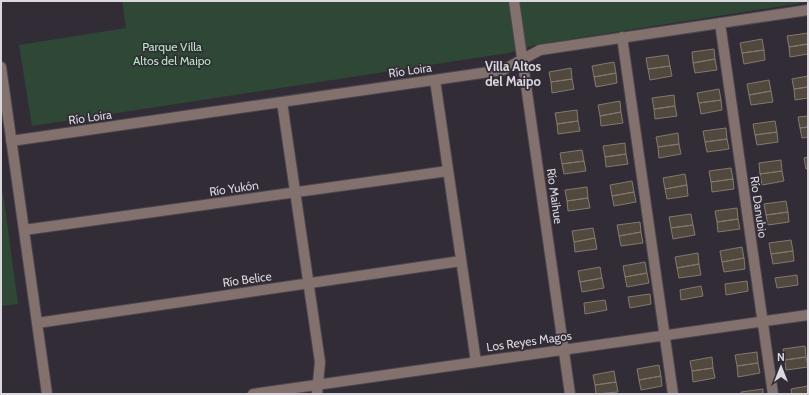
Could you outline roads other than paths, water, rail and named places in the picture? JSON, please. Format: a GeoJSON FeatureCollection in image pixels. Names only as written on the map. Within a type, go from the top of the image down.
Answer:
{"type":"FeatureCollection","features":[{"type":"Feature","properties":{"kind":"street","name":"Río Maihue"},"geometry":{"type":"LineString","coordinates":[[514,1],[570,394]]}},
{"type":"Feature","properties":{"kind":"street","name":"Río Loira"},"geometry":{"type":"LineString","coordinates":[[11,141],[503,70],[540,50],[808,10]]}},
{"type":"Feature","properties":{"kind":"street","name":"Río Danubio"},"geometry":{"type":"LineString","coordinates":[[720,23],[773,394]]}},
{"type":"Feature","properties":{"kind":"street"},"geometry":{"type":"LineString","coordinates":[[622,37],[673,394]]}},
{"type":"Feature","properties":{"kind":"street"},"geometry":{"type":"LineString","coordinates":[[1,67],[47,394]]}},
{"type":"Feature","properties":{"kind":"street"},"geometry":{"type":"LineString","coordinates":[[435,80],[476,362]]}},
{"type":"Feature","properties":{"kind":"street"},"geometry":{"type":"LineString","coordinates":[[282,102],[320,362],[318,389]]}},
{"type":"Feature","properties":{"kind":"street","name":"Río Yukón"},"geometry":{"type":"LineString","coordinates":[[24,230],[448,171]]}},
{"type":"Feature","properties":{"kind":"street","name":"Río Belice"},"geometry":{"type":"LineString","coordinates":[[37,323],[461,261]]}},
{"type":"Feature","properties":{"kind":"street","name":"Los Reyes Magos"},"geometry":{"type":"LineString","coordinates":[[253,394],[318,389],[476,362],[808,315]]}},
{"type":"Feature","properties":{"kind":"district","name":"Villa Altos del Maipo"},"geometry":{"type":"Point","coordinates":[513,74]}},
{"type":"Feature","properties":{"kind":"park label","name":"Parque Villa Altos del Maipo"},"geometry":{"type":"Point","coordinates":[172,53]}}]}
